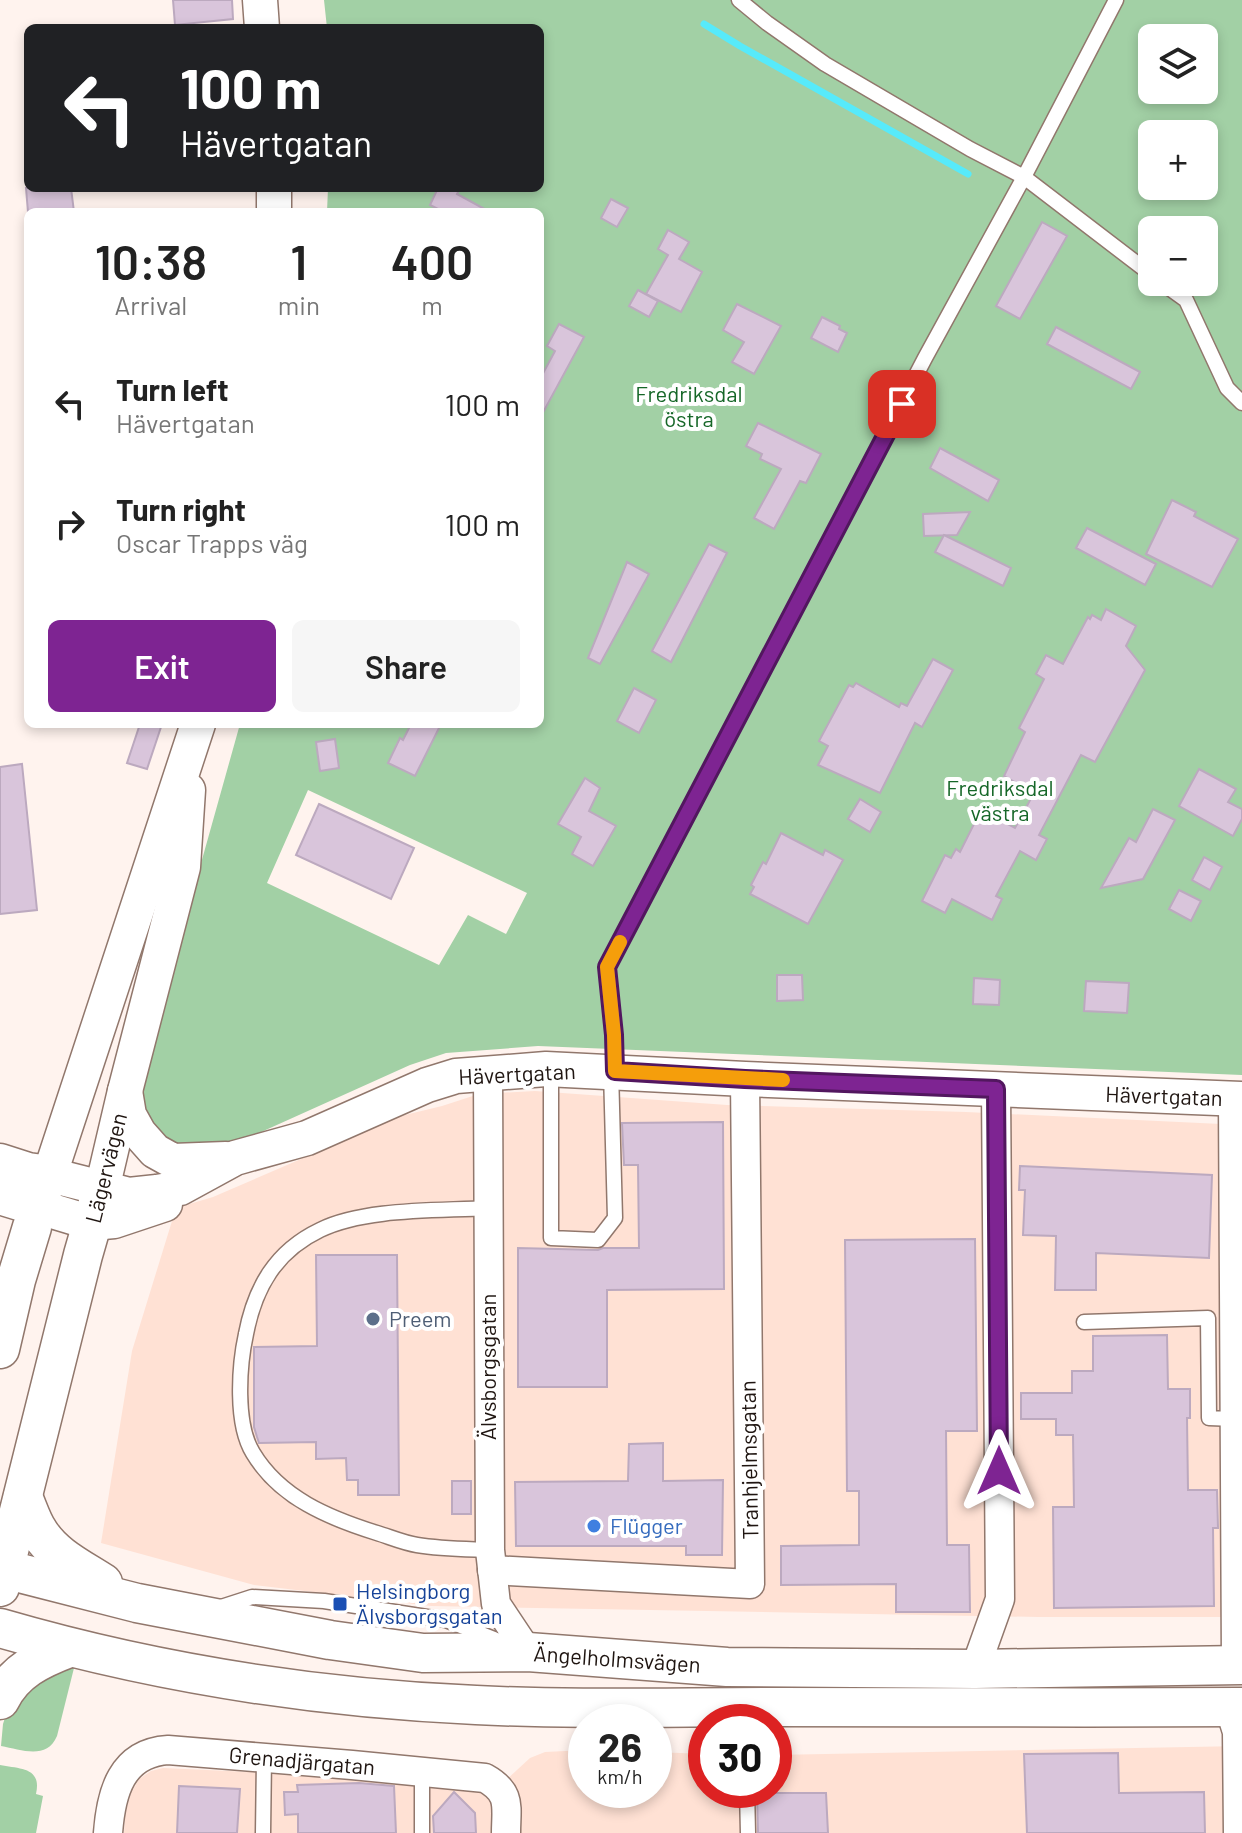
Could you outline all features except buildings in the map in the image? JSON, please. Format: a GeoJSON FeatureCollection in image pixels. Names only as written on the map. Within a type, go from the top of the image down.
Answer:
{"type":"FeatureCollection","features":[{"type":"Feature","properties":{"kind":"main road"},"geometry":{"type":"LineString","coordinates":[[0,1163],[28,1172],[40,1203],[8,1265],[0,1349]]}},
{"type":"Feature","properties":{"kind":"main road"},"geometry":{"type":"LineString","coordinates":[[0,1195],[40,1203]]}},
{"type":"Feature","properties":{"kind":"main road","name":"Lägervägen"},"geometry":{"type":"LineString","coordinates":[[2,1575],[97,1206]]}},
{"type":"Feature","properties":{"kind":"main road"},"geometry":{"type":"LineString","coordinates":[[23,1497],[37,1529],[48,1544],[64,1558],[137,1603]]}},
{"type":"Feature","properties":{"kind":"main road","name":"Ängelholmsvägen"},"geometry":{"type":"LineString","coordinates":[[2,1575],[330,1640],[423,1653],[528,1652],[727,1667],[975,1669],[1239,1665]]}},
{"type":"Feature","properties":{"kind":"main road","name":"Ängelholmsvägen"},"geometry":{"type":"LineString","coordinates":[[0,1628],[69,1648],[257,1685],[465,1705],[1233,1718]]}},
{"type":"Feature","properties":{"kind":"main road"},"geometry":{"type":"LineString","coordinates":[[0,1700],[13,1680],[30,1665],[69,1648]]}},
{"type":"Feature","properties":{"kind":"street"},"geometry":{"type":"LineString","coordinates":[[260,0],[262,24]]}},
{"type":"Feature","properties":{"kind":"street","name":"Lägervägen"},"geometry":{"type":"LineString","coordinates":[[97,1206],[183,867],[195,735]]}},
{"type":"Feature","properties":{"kind":"street","name":"Lägervägen"},"geometry":{"type":"LineString","coordinates":[[40,1203],[195,735]]}},
{"type":"Feature","properties":{"kind":"street","name":"Hävertgatan"},"geometry":{"type":"LineString","coordinates":[[40,1203],[97,1206],[129,1195],[180,1188],[235,1158],[307,1138],[427,1085],[456,1076],[488,1073],[551,1069],[613,1071],[1238,1099]]}},
{"type":"Feature","properties":{"kind":"street","name":"Älvsborgsgatan"},"geometry":{"type":"LineString","coordinates":[[488,1073],[491,1560],[496,1604],[528,1652]]}},
{"type":"Feature","properties":{"kind":"street","name":"Tranhjelmsgatan"},"geometry":{"type":"LineString","coordinates":[[491,1560],[750,1584],[745,1079]]}},
{"type":"Feature","properties":{"kind":"street"},"geometry":{"type":"LineString","coordinates":[[975,1669],[1000,1599],[996,1089]]}},
{"type":"Feature","properties":{"kind":"street"},"geometry":{"type":"LineString","coordinates":[[125,1091],[129,1115],[139,1133],[155,1151],[173,1161],[235,1158]]}},
{"type":"Feature","properties":{"kind":"street"},"geometry":{"type":"LineString","coordinates":[[1238,1099],[1235,1419],[1238,1516],[1235,1598],[1239,1665]]}},
{"type":"Feature","properties":{"kind":"street"},"geometry":{"type":"LineString","coordinates":[[97,1206],[114,1221],[202,1192],[307,1138]]}},
{"type":"Feature","properties":{"kind":"street"},"geometry":{"type":"LineString","coordinates":[[1233,1718],[1238,1833]]}},
{"type":"Feature","properties":{"kind":"street","name":"Grenadjärgatan"},"geometry":{"type":"LineString","coordinates":[[108,1833],[109,1815],[122,1775],[134,1761],[152,1751],[168,1750],[485,1778],[506,1797],[506,1833]]}},
{"type":"Feature","properties":{"kind":"lane"},"geometry":{"type":"LineString","coordinates":[[739,0],[825,64],[1024,177],[1138,264]]}},
{"type":"Feature","properties":{"kind":"lane"},"geometry":{"type":"LineString","coordinates":[[551,1069],[551,1238],[598,1240],[615,1218],[614,1035],[607,967],[1116,0]]}},
{"type":"Feature","properties":{"kind":"lane"},"geometry":{"type":"LineString","coordinates":[[1180,296],[1186,300],[1227,388],[1242,403]]}},
{"type":"Feature","properties":{"kind":"lane"},"geometry":{"type":"LineString","coordinates":[[487,1208],[339,1221],[298,1243],[274,1266],[254,1304],[244,1343],[241,1397],[246,1438],[252,1452],[279,1485],[301,1501],[326,1515],[415,1545],[448,1549],[491,1560]]}},
{"type":"Feature","properties":{"kind":"lane"},"geometry":{"type":"LineString","coordinates":[[1084,1322],[1208,1318],[1209,1418],[1235,1419]]}},
{"type":"Feature","properties":{"kind":"lane"},"geometry":{"type":"LineString","coordinates":[[263,1833],[264,1758]]}},
{"type":"Feature","properties":{"kind":"lane"},"geometry":{"type":"LineString","coordinates":[[422,1771],[422,1833]]}},
{"type":"Feature","properties":{"kind":"lane"},"geometry":{"type":"LineString","coordinates":[[747,1808],[748,1833]]}},
{"type":"Feature","properties":{"kind":"shaded area"},"geometry":{"type":"Polygon","coordinates":[[[535,1091],[727,1105],[1242,1125],[1242,1617],[1038,1617],[431,1606],[254,1585],[101,1543],[132,1351],[176,1208],[213,1197],[376,1122],[479,1094],[535,1091]]]}},
{"type":"Feature","properties":{"kind":"shaded area"},"geometry":{"type":"Polygon","coordinates":[[[1242,1746],[1242,1833],[124,1833],[131,1793],[139,1779],[163,1768],[470,1782],[494,1791],[530,1758],[545,1752],[568,1751],[568,1808],[672,1808],[672,1753],[688,1753],[688,1808],[792,1808],[792,1755],[1242,1746]]]}},
{"type":"Feature","properties":{"kind":"green space"},"geometry":{"type":"Polygon","coordinates":[[[324,0],[1242,0],[1242,1075],[538,1046],[446,1053],[410,1065],[228,1147],[173,1149],[141,1108],[142,1086],[149,1049],[239,728],[544,728],[544,208],[327,208],[328,192],[544,192],[544,24],[327,24],[324,0]],[[308,790],[267,883],[439,965],[468,915],[506,934],[527,893],[308,790]]]}},
{"type":"Feature","properties":{"kind":"green space"},"geometry":{"type":"Polygon","coordinates":[[[56,1668],[74,1668],[53,1743],[33,1752],[1,1746],[3,1724],[10,1702],[56,1668]]]}},
{"type":"Feature","properties":{"kind":"green space"},"geometry":{"type":"Polygon","coordinates":[[[0,1765],[28,1771],[36,1779],[36,1794],[43,1796],[36,1833],[0,1833],[0,1765]]]}},
{"type":"Feature","properties":{"kind":"waterway"},"geometry":{"type":"LineString","coordinates":[[704,24],[968,174]]}},
{"type":"Feature","properties":{"kind":"slow traffic"},"geometry":{"type":"LineString","coordinates":[[620,942],[607,967],[615,1071],[783,1080]]}},
{"type":"Feature","properties":{"kind":"place","name":"Preem"},"geometry":{"type":"Point","coordinates":[373,1319]}},
{"type":"Feature","properties":{"kind":"place","name":"Flügger"},"geometry":{"type":"Point","coordinates":[594,1526]}},
{"type":"Feature","properties":{"kind":"place","name":"Helsingborg Älvsborgsgatan"},"geometry":{"type":"Point","coordinates":[340,1604]}},
{"type":"Feature","properties":{"kind":"route"},"geometry":{"type":"LineString","coordinates":[[902,404],[607,967],[615,1071],[996,1089],[999,1471]]}},
{"type":"Feature","properties":{"kind":"park label","name":"Fredriksdal östra"},"geometry":{"type":"Point","coordinates":[689,406]}},
{"type":"Feature","properties":{"kind":"park label","name":"Fredriksdal västra"},"geometry":{"type":"Point","coordinates":[1000,800]}}]}
